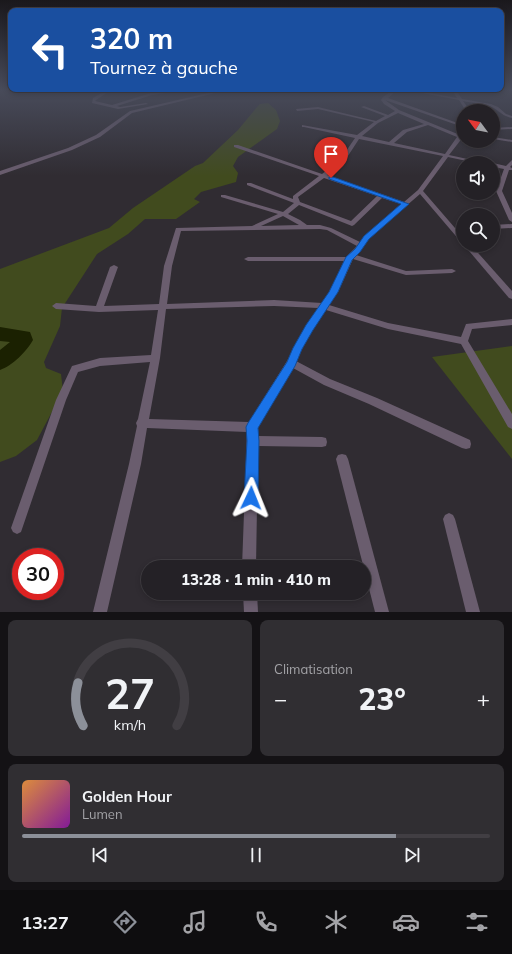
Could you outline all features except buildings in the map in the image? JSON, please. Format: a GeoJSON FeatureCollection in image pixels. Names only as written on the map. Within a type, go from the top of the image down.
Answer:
{"type":"FeatureCollection","features":[{"type":"Feature","properties":{"kind":"street"},"geometry":{"type":"LineString","coordinates":[[0,173],[70,149],[98,136],[122,119]]}},
{"type":"Feature","properties":{"kind":"street"},"geometry":{"type":"LineString","coordinates":[[363,119],[377,122]]}},
{"type":"Feature","properties":{"kind":"street"},"geometry":{"type":"LineString","coordinates":[[298,203],[295,197],[342,162],[358,136],[383,119]]}},
{"type":"Feature","properties":{"kind":"street"},"geometry":{"type":"LineString","coordinates":[[415,119],[456,134]]}},
{"type":"Feature","properties":{"kind":"street"},"geometry":{"type":"LineString","coordinates":[[442,119],[456,124]]}},
{"type":"Feature","properties":{"kind":"street"},"geometry":{"type":"LineString","coordinates":[[391,143],[406,131],[427,124]]}},
{"type":"Feature","properties":{"kind":"street"},"geometry":{"type":"LineString","coordinates":[[304,126],[456,157]]}},
{"type":"Feature","properties":{"kind":"street"},"geometry":{"type":"LineString","coordinates":[[500,129],[512,128]]}},
{"type":"Feature","properties":{"kind":"street"},"geometry":{"type":"LineString","coordinates":[[500,139],[512,142]]}},
{"type":"Feature","properties":{"kind":"street"},"geometry":{"type":"LineString","coordinates":[[249,560],[253,441],[252,427],[291,363],[298,348],[334,292],[350,258],[366,238],[420,191],[456,143]]}},
{"type":"Feature","properties":{"kind":"street"},"geometry":{"type":"LineString","coordinates":[[236,146],[406,204]]}},
{"type":"Feature","properties":{"kind":"street"},"geometry":{"type":"LineString","coordinates":[[512,162],[499,192],[512,220]]}},
{"type":"Feature","properties":{"kind":"street"},"geometry":{"type":"LineString","coordinates":[[500,167],[510,169]]}},
{"type":"Feature","properties":{"kind":"street"},"geometry":{"type":"LineString","coordinates":[[249,184],[352,224],[381,195]]}},
{"type":"Feature","properties":{"kind":"street"},"geometry":{"type":"LineString","coordinates":[[420,191],[456,233]]}},
{"type":"Feature","properties":{"kind":"street"},"geometry":{"type":"LineString","coordinates":[[223,196],[284,214],[300,221],[305,227]]}},
{"type":"Feature","properties":{"kind":"street"},"geometry":{"type":"LineString","coordinates":[[250,228],[284,214],[298,203]]}},
{"type":"Feature","properties":{"kind":"street"},"geometry":{"type":"LineString","coordinates":[[500,227],[512,226]]}},
{"type":"Feature","properties":{"kind":"street"},"geometry":{"type":"LineString","coordinates":[[100,612],[134,464],[155,358],[168,266],[178,229],[320,227],[329,229],[361,245]]}},
{"type":"Feature","properties":{"kind":"street"},"geometry":{"type":"LineString","coordinates":[[473,252],[512,296]]}},
{"type":"Feature","properties":{"kind":"street"},"geometry":{"type":"LineString","coordinates":[[248,259],[350,258],[406,273],[452,271]]}},
{"type":"Feature","properties":{"kind":"street"},"geometry":{"type":"LineString","coordinates":[[99,309],[114,267]]}},
{"type":"Feature","properties":{"kind":"street"},"geometry":{"type":"LineString","coordinates":[[56,306],[99,309],[274,303],[324,306],[388,326],[464,341]]}},
{"type":"Feature","properties":{"kind":"street"},"geometry":{"type":"LineString","coordinates":[[512,322],[469,326],[464,341],[512,424]]}},
{"type":"Feature","properties":{"kind":"street"},"geometry":{"type":"LineString","coordinates":[[17,528],[62,400],[75,369],[100,362],[155,358]]}},
{"type":"Feature","properties":{"kind":"street"},"geometry":{"type":"LineString","coordinates":[[291,363],[327,382],[373,401],[466,444]]}},
{"type":"Feature","properties":{"kind":"street"},"geometry":{"type":"LineString","coordinates":[[141,423],[252,427]]}},
{"type":"Feature","properties":{"kind":"street"},"geometry":{"type":"LineString","coordinates":[[253,441],[322,442]]}},
{"type":"Feature","properties":{"kind":"street"},"geometry":{"type":"LineString","coordinates":[[342,459],[382,612]]}},
{"type":"Feature","properties":{"kind":"street"},"geometry":{"type":"LineString","coordinates":[[450,519],[473,612]]}},
{"type":"Feature","properties":{"kind":"street"},"geometry":{"type":"LineString","coordinates":[[251,600],[252,612]]}},
{"type":"Feature","properties":{"kind":"green space"},"geometry":{"type":"Polygon","coordinates":[[[247,119],[279,119],[280,121],[277,129],[238,157],[233,166],[238,173],[236,182],[201,192],[194,199],[200,202],[176,219],[145,219],[128,234],[97,254],[62,308],[60,326],[44,362],[46,368],[61,374],[63,391],[37,440],[16,456],[0,462],[0,269],[109,228],[133,208],[195,166],[203,163],[238,130],[247,119]]]}},
{"type":"Feature","properties":{"kind":"green space"},"geometry":{"type":"Polygon","coordinates":[[[512,346],[512,459],[432,357],[512,346]]]}},
{"type":"Feature","properties":{"kind":"waterway"},"geometry":{"type":"LineString","coordinates":[[0,334],[24,337],[24,340],[0,362]]}},
{"type":"Feature","properties":{"kind":"route"},"geometry":{"type":"LineString","coordinates":[[251,498],[252,427],[262,410],[270,401],[309,328],[334,292],[348,259],[357,251],[366,238],[406,204],[331,178]]}}]}
